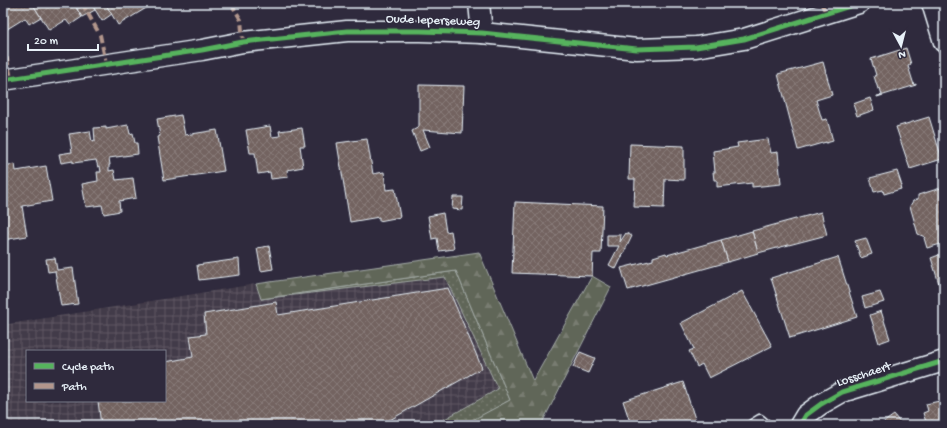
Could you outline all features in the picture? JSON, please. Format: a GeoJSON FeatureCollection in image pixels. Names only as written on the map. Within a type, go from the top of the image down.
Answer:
{"type":"FeatureCollection","features":[{"type":"Feature","properties":{"kind":"street"},"geometry":{"type":"LineString","coordinates":[[479,3],[482,33]]}},
{"type":"Feature","properties":{"kind":"street","name":"Oude Ieperseweg"},"geometry":{"type":"LineString","coordinates":[[3,80],[106,63],[202,50],[243,42],[347,31],[482,33],[637,49],[696,46],[744,39],[859,3]]}},
{"type":"Feature","properties":{"kind":"street"},"geometry":{"type":"LineString","coordinates":[[932,3],[944,42]]}},
{"type":"Feature","properties":{"kind":"street","name":"Losschaert"},"geometry":{"type":"LineString","coordinates":[[800,425],[806,415],[842,392],[944,362]]}},
{"type":"Feature","properties":{"kind":"lane"},"geometry":{"type":"LineString","coordinates":[[752,425],[760,420],[766,425]]}},
{"type":"Feature","properties":{"kind":"shaded area"},"geometry":{"type":"Polygon","coordinates":[[[445,277],[498,389],[434,425],[3,425],[3,325],[256,284],[261,299],[445,277]]]}},
{"type":"Feature","properties":{"kind":"green space"},"geometry":{"type":"Polygon","coordinates":[[[479,252],[533,381],[592,276],[611,287],[541,425],[465,424],[510,400],[456,271],[261,299],[256,284],[479,252]]]}},
{"type":"Feature","properties":{"kind":"green space"},"geometry":{"type":"Polygon","coordinates":[[[456,271],[510,400],[465,425],[434,425],[498,389],[445,277],[261,299],[456,271]]]}},
{"type":"Feature","properties":{"kind":"building"},"geometry":{"type":"Polygon","coordinates":[[[3,3],[32,3],[41,17],[29,24],[25,18],[4,31],[3,3]]]}},
{"type":"Feature","properties":{"kind":"building"},"geometry":{"type":"Polygon","coordinates":[[[32,3],[73,3],[82,17],[70,25],[66,20],[49,30],[32,3]]]}},
{"type":"Feature","properties":{"kind":"building"},"geometry":{"type":"Polygon","coordinates":[[[86,3],[91,3],[95,10],[82,17],[77,9],[86,3]]]}},
{"type":"Feature","properties":{"kind":"building"},"geometry":{"type":"Polygon","coordinates":[[[91,3],[105,3],[112,14],[102,21],[91,3]]]}},
{"type":"Feature","properties":{"kind":"building"},"geometry":{"type":"Polygon","coordinates":[[[105,3],[152,3],[153,4],[118,25],[105,3]]]}},
{"type":"Feature","properties":{"kind":"building"},"geometry":{"type":"Polygon","coordinates":[[[906,48],[911,64],[908,66],[914,85],[916,85],[877,97],[882,95],[880,88],[878,89],[874,76],[876,75],[871,59],[906,48]]]}},
{"type":"Feature","properties":{"kind":"building"},"geometry":{"type":"Polygon","coordinates":[[[823,62],[832,95],[816,100],[822,120],[827,119],[833,141],[798,150],[778,74],[823,62]]]}},
{"type":"Feature","properties":{"kind":"building"},"geometry":{"type":"Polygon","coordinates":[[[419,85],[464,86],[462,133],[423,130],[430,147],[420,151],[412,131],[419,127],[419,85]]]}},
{"type":"Feature","properties":{"kind":"building"},"geometry":{"type":"Polygon","coordinates":[[[870,98],[874,110],[857,116],[853,104],[870,98]]]}},
{"type":"Feature","properties":{"kind":"building"},"geometry":{"type":"Polygon","coordinates":[[[181,115],[185,135],[217,130],[224,171],[164,180],[157,137],[160,136],[157,119],[181,115]]]}},
{"type":"Feature","properties":{"kind":"building"},"geometry":{"type":"Polygon","coordinates":[[[929,117],[942,159],[910,169],[896,127],[929,117]]]}},
{"type":"Feature","properties":{"kind":"building"},"geometry":{"type":"Polygon","coordinates":[[[128,125],[130,134],[133,133],[135,143],[137,143],[138,154],[109,158],[109,171],[114,170],[116,180],[133,178],[136,198],[119,201],[120,211],[104,214],[102,205],[86,207],[82,184],[98,181],[97,172],[101,172],[100,166],[98,167],[96,160],[61,163],[59,154],[72,152],[69,134],[90,131],[92,142],[95,141],[94,128],[106,127],[106,129],[128,125]]]}},
{"type":"Feature","properties":{"kind":"building"},"geometry":{"type":"Polygon","coordinates":[[[270,126],[272,137],[280,136],[279,131],[302,128],[305,146],[300,146],[303,167],[287,170],[288,177],[271,179],[270,172],[258,174],[255,153],[250,153],[246,130],[270,126]]]}},
{"type":"Feature","properties":{"kind":"building"},"geometry":{"type":"Polygon","coordinates":[[[367,139],[373,174],[384,172],[386,190],[395,189],[400,217],[379,221],[379,217],[350,222],[337,143],[367,139]]]}},
{"type":"Feature","properties":{"kind":"building"},"geometry":{"type":"Polygon","coordinates":[[[768,139],[771,153],[778,152],[781,184],[752,187],[752,183],[717,187],[717,180],[714,180],[713,172],[715,172],[713,151],[738,147],[737,143],[768,139]]]}},
{"type":"Feature","properties":{"kind":"building"},"geometry":{"type":"Polygon","coordinates":[[[630,144],[684,146],[684,180],[665,179],[664,208],[634,207],[635,179],[629,179],[630,144]]]}},
{"type":"Feature","properties":{"kind":"building"},"geometry":{"type":"Polygon","coordinates":[[[15,164],[16,171],[46,166],[52,201],[22,206],[27,236],[3,240],[3,166],[15,164]]]}},
{"type":"Feature","properties":{"kind":"building"},"geometry":{"type":"Polygon","coordinates":[[[897,171],[902,186],[900,186],[901,189],[884,194],[883,190],[874,192],[870,178],[897,171]]]}},
{"type":"Feature","properties":{"kind":"building"},"geometry":{"type":"Polygon","coordinates":[[[944,187],[944,243],[927,248],[925,237],[918,234],[910,206],[913,201],[918,199],[918,195],[944,187]]]}},
{"type":"Feature","properties":{"kind":"building"},"geometry":{"type":"Polygon","coordinates":[[[453,197],[463,197],[462,210],[452,209],[453,197]]]}},
{"type":"Feature","properties":{"kind":"building"},"geometry":{"type":"Polygon","coordinates":[[[515,202],[603,206],[601,253],[593,253],[592,276],[512,273],[515,202]]]}},
{"type":"Feature","properties":{"kind":"building"},"geometry":{"type":"Polygon","coordinates":[[[821,212],[827,235],[758,253],[752,231],[821,212]]]}},
{"type":"Feature","properties":{"kind":"building"},"geometry":{"type":"Polygon","coordinates":[[[443,213],[446,232],[451,231],[454,249],[439,251],[437,238],[432,239],[428,216],[443,213]]]}},
{"type":"Feature","properties":{"kind":"building"},"geometry":{"type":"Polygon","coordinates":[[[752,231],[758,253],[728,262],[721,240],[752,231]]]}},
{"type":"Feature","properties":{"kind":"building"},"geometry":{"type":"Polygon","coordinates":[[[626,233],[632,236],[616,269],[609,265],[619,246],[607,246],[607,235],[621,235],[620,242],[626,233]]]}},
{"type":"Feature","properties":{"kind":"building"},"geometry":{"type":"Polygon","coordinates":[[[866,238],[872,254],[861,258],[855,241],[866,238]]]}},
{"type":"Feature","properties":{"kind":"building"},"geometry":{"type":"Polygon","coordinates":[[[721,240],[728,262],[628,290],[621,268],[653,260],[653,257],[666,253],[667,255],[721,240]]]}},
{"type":"Feature","properties":{"kind":"building"},"geometry":{"type":"Polygon","coordinates":[[[269,246],[273,269],[261,271],[257,248],[269,246]]]}},
{"type":"Feature","properties":{"kind":"building"},"geometry":{"type":"Polygon","coordinates":[[[944,253],[944,286],[940,287],[931,258],[944,253]]]}},
{"type":"Feature","properties":{"kind":"building"},"geometry":{"type":"Polygon","coordinates":[[[838,257],[857,317],[790,338],[771,278],[838,257]]]}},
{"type":"Feature","properties":{"kind":"building"},"geometry":{"type":"Polygon","coordinates":[[[55,258],[57,270],[73,268],[78,304],[61,306],[55,271],[48,272],[46,259],[55,258]]]}},
{"type":"Feature","properties":{"kind":"building"},"geometry":{"type":"Polygon","coordinates":[[[239,259],[240,275],[199,280],[197,265],[239,259]]]}},
{"type":"Feature","properties":{"kind":"building"},"geometry":{"type":"Polygon","coordinates":[[[944,286],[944,300],[940,287],[944,286]]]}},
{"type":"Feature","properties":{"kind":"building"},"geometry":{"type":"Polygon","coordinates":[[[448,288],[482,368],[381,425],[101,425],[98,402],[166,402],[166,362],[193,357],[190,336],[206,334],[204,314],[276,302],[278,315],[448,288]]]}},
{"type":"Feature","properties":{"kind":"building"},"geometry":{"type":"Polygon","coordinates":[[[742,291],[772,346],[709,378],[702,364],[697,367],[689,351],[694,349],[681,323],[742,291]]]}},
{"type":"Feature","properties":{"kind":"building"},"geometry":{"type":"Polygon","coordinates":[[[880,292],[884,302],[865,308],[862,297],[880,292]]]}},
{"type":"Feature","properties":{"kind":"building"},"geometry":{"type":"Polygon","coordinates":[[[881,311],[890,339],[879,343],[870,315],[881,311]]]}},
{"type":"Feature","properties":{"kind":"building"},"geometry":{"type":"Polygon","coordinates":[[[580,352],[595,358],[588,373],[573,367],[580,352]]]}},
{"type":"Feature","properties":{"kind":"building"},"geometry":{"type":"Polygon","coordinates":[[[683,382],[697,425],[631,425],[623,401],[683,382]]]}},
{"type":"Feature","properties":{"kind":"building"},"geometry":{"type":"Polygon","coordinates":[[[944,400],[944,425],[927,425],[923,413],[928,411],[926,404],[944,400]]]}},
{"type":"Feature","properties":{"kind":"building"},"geometry":{"type":"Polygon","coordinates":[[[894,415],[902,425],[880,425],[894,415]]]}},
{"type":"Feature","properties":{"kind":"marked path"},"geometry":{"type":"LineString","coordinates":[[82,3],[100,35],[106,63]]}},
{"type":"Feature","properties":{"kind":"marked path"},"geometry":{"type":"LineString","coordinates":[[231,3],[241,20],[243,42]]}},
{"type":"Feature","properties":{"kind":"marked path"},"geometry":{"type":"LineString","coordinates":[[821,3],[827,14]]}},
{"type":"Feature","properties":{"kind":"marked path"},"geometry":{"type":"LineString","coordinates":[[3,46],[11,78]]}},
{"type":"Feature","properties":{"kind":"cycle path"},"geometry":{"type":"LineString","coordinates":[[3,80],[202,50],[243,42],[347,31],[482,33],[637,49],[696,47],[744,39],[859,3]]}},
{"type":"Feature","properties":{"kind":"cycle path"},"geometry":{"type":"LineString","coordinates":[[800,425],[806,415],[842,392],[944,361]]}}]}
